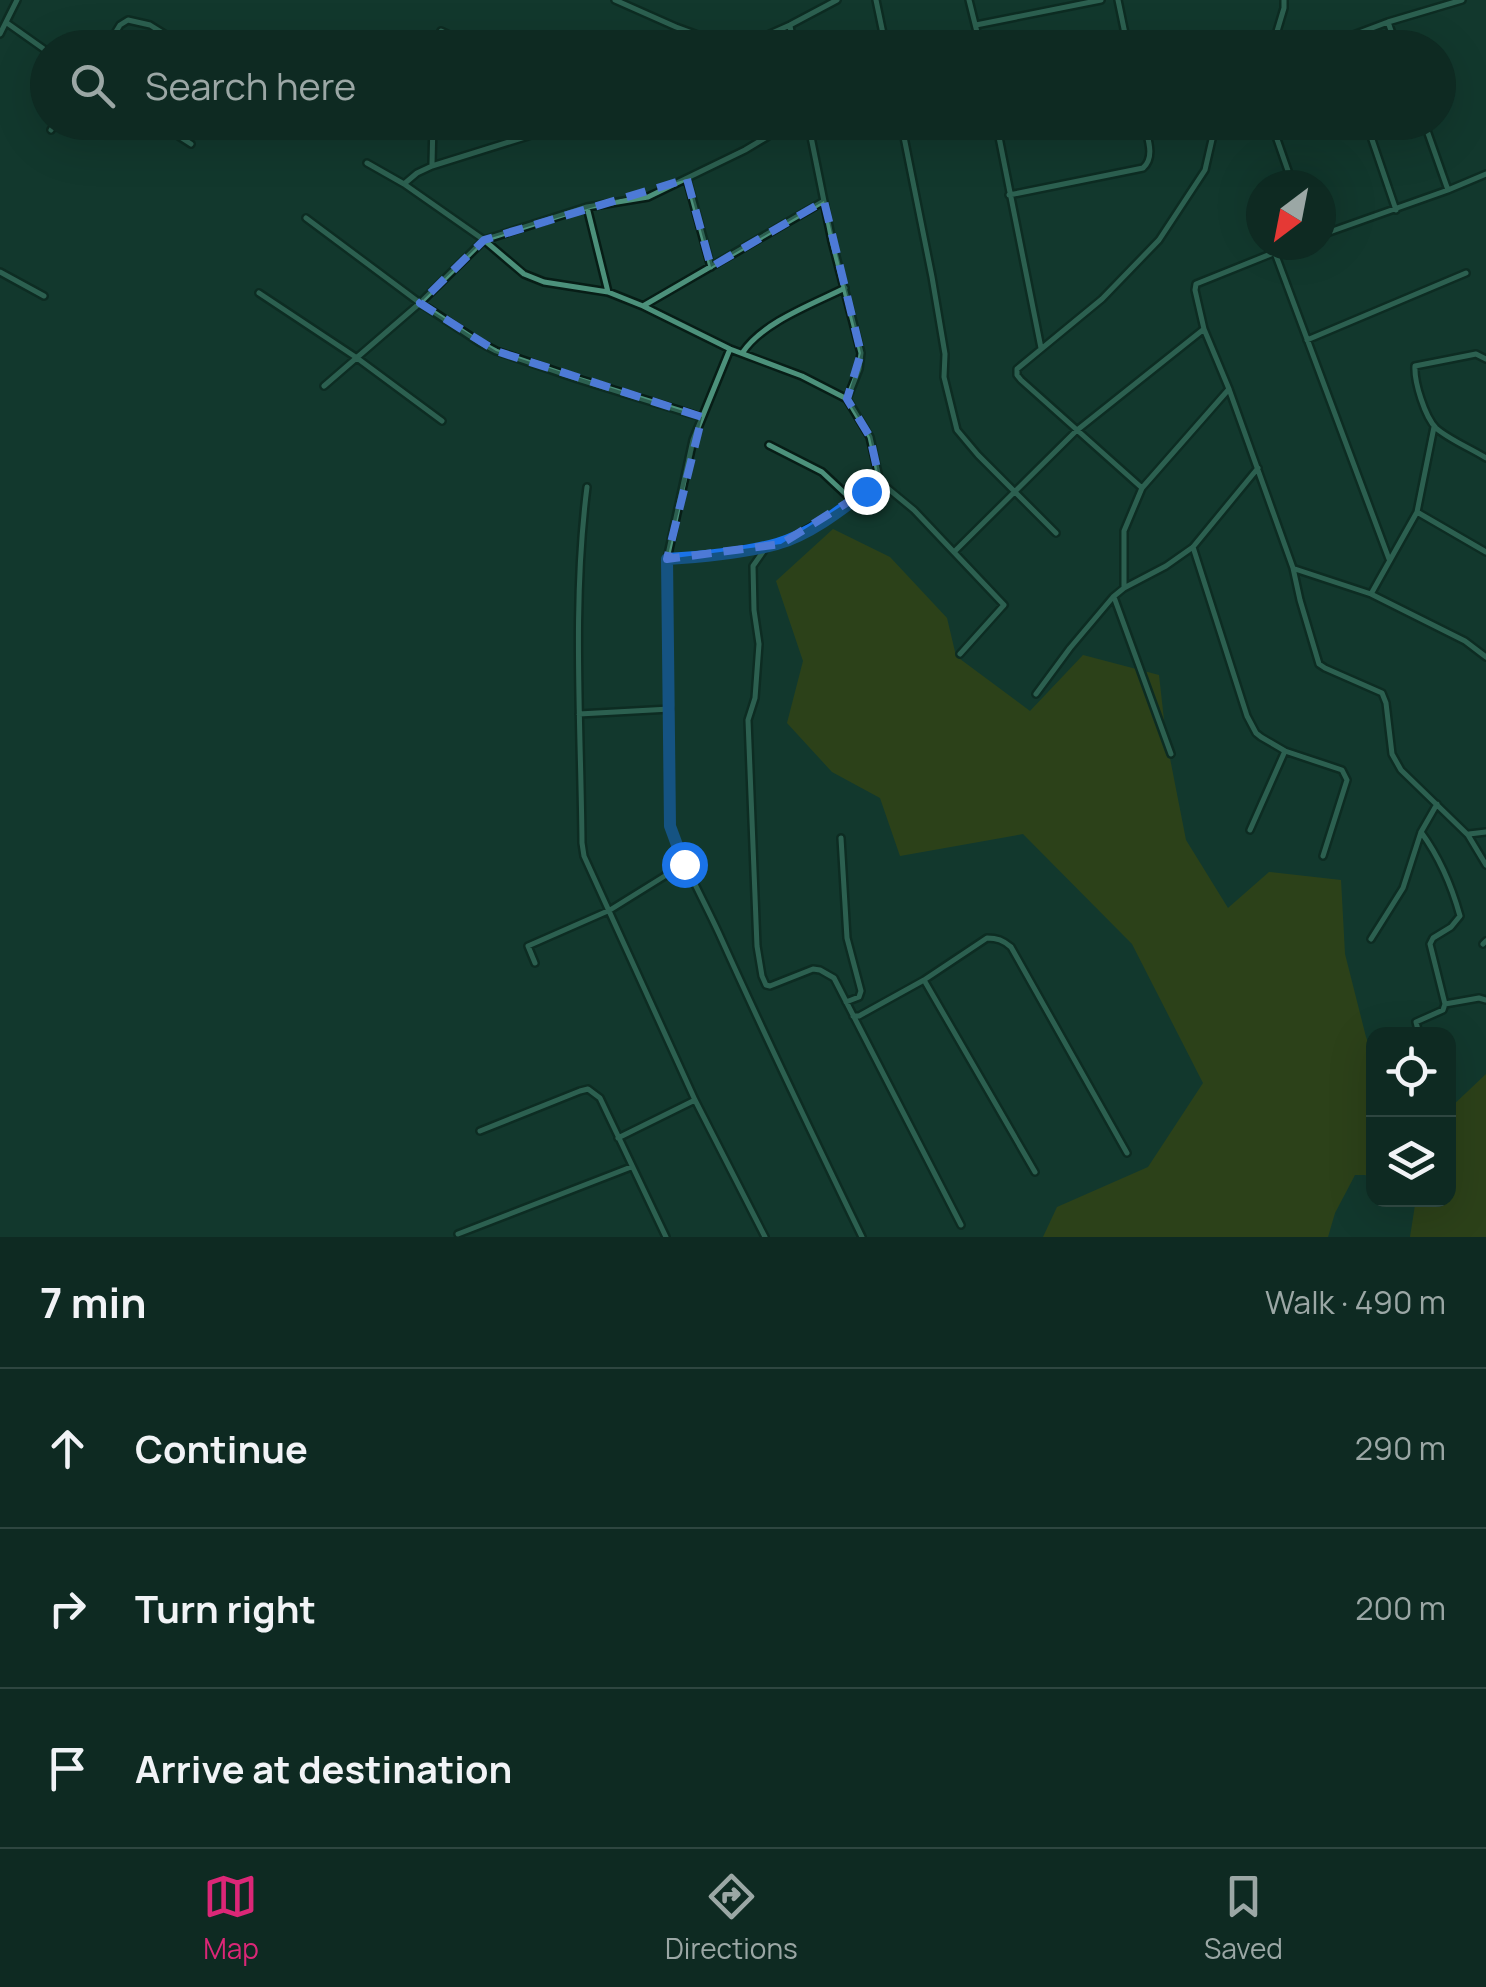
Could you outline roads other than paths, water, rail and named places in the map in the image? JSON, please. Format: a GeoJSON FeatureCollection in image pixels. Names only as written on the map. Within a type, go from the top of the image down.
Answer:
{"type":"FeatureCollection","features":[{"type":"Feature","properties":{"kind":"street"},"geometry":{"type":"LineString","coordinates":[[0,34],[17,0]]}},
{"type":"Feature","properties":{"kind":"street"},"geometry":{"type":"LineString","coordinates":[[615,0],[685,30]]}},
{"type":"Feature","properties":{"kind":"street"},"geometry":{"type":"LineString","coordinates":[[778,30],[837,0]]}},
{"type":"Feature","properties":{"kind":"street"},"geometry":{"type":"LineString","coordinates":[[876,0],[882,30]]}},
{"type":"Feature","properties":{"kind":"street"},"geometry":{"type":"LineString","coordinates":[[970,0],[977,30]]}},
{"type":"Feature","properties":{"kind":"street"},"geometry":{"type":"LineString","coordinates":[[976,25],[1100,0]]}},
{"type":"Feature","properties":{"kind":"street"},"geometry":{"type":"LineString","coordinates":[[1118,0],[1124,30]]}},
{"type":"Feature","properties":{"kind":"street"},"geometry":{"type":"LineString","coordinates":[[1277,30],[1284,0]]}},
{"type":"Feature","properties":{"kind":"street"},"geometry":{"type":"LineString","coordinates":[[1371,30],[1462,0]]}},
{"type":"Feature","properties":{"kind":"street"},"geometry":{"type":"LineString","coordinates":[[117,30],[128,20],[158,30]]}},
{"type":"Feature","properties":{"kind":"street"},"geometry":{"type":"LineString","coordinates":[[1388,22],[1391,30]]}},
{"type":"Feature","properties":{"kind":"street"},"geometry":{"type":"LineString","coordinates":[[6,23],[30,40]]}},
{"type":"Feature","properties":{"kind":"street"},"geometry":{"type":"LineString","coordinates":[[790,25],[791,30]]}},
{"type":"Feature","properties":{"kind":"street"},"geometry":{"type":"LineString","coordinates":[[185,140],[191,144]]}},
{"type":"Feature","properties":{"kind":"street"},"geometry":{"type":"LineString","coordinates":[[432,166],[433,140]]}},
{"type":"Feature","properties":{"kind":"street"},"geometry":{"type":"LineString","coordinates":[[404,184],[432,166],[515,140]]}},
{"type":"Feature","properties":{"kind":"street"},"geometry":{"type":"LineString","coordinates":[[324,386],[420,303],[484,240],[587,206],[648,197],[762,140]]}},
{"type":"Feature","properties":{"kind":"street"},"geometry":{"type":"LineString","coordinates":[[812,140],[862,353],[847,399]]}},
{"type":"Feature","properties":{"kind":"street"},"geometry":{"type":"LineString","coordinates":[[905,140],[932,277],[944,378],[957,430],[1056,533]]}},
{"type":"Feature","properties":{"kind":"street"},"geometry":{"type":"LineString","coordinates":[[999,140],[1041,348]]}},
{"type":"Feature","properties":{"kind":"street"},"geometry":{"type":"LineString","coordinates":[[1009,196],[1143,168],[1150,156],[1147,140]]}},
{"type":"Feature","properties":{"kind":"street"},"geometry":{"type":"LineString","coordinates":[[1142,488],[1017,375],[1020,365],[1102,298],[1159,240],[1205,170],[1212,140]]}},
{"type":"Feature","properties":{"kind":"street"},"geometry":{"type":"LineString","coordinates":[[1277,140],[1288,170]]}},
{"type":"Feature","properties":{"kind":"street"},"geometry":{"type":"LineString","coordinates":[[1372,140],[1396,210]]}},
{"type":"Feature","properties":{"kind":"street"},"geometry":{"type":"LineString","coordinates":[[1430,140],[1448,190]]}},
{"type":"Feature","properties":{"kind":"street"},"geometry":{"type":"LineString","coordinates":[[367,164],[404,184],[484,240],[524,274],[544,282],[608,292],[847,399],[870,437],[880,482],[914,510],[1004,604],[960,654]]}},
{"type":"Feature","properties":{"kind":"street"},"geometry":{"type":"LineString","coordinates":[[1336,230],[1486,174]]}},
{"type":"Feature","properties":{"kind":"street"},"geometry":{"type":"LineString","coordinates":[[687,179],[711,268]]}},
{"type":"Feature","properties":{"kind":"street"},"geometry":{"type":"LineString","coordinates":[[642,306],[824,201]]}},
{"type":"Feature","properties":{"kind":"street"},"geometry":{"type":"LineString","coordinates":[[587,206],[608,292]]}},
{"type":"Feature","properties":{"kind":"street"},"geometry":{"type":"LineString","coordinates":[[306,218],[478,342],[702,417]]}},
{"type":"Feature","properties":{"kind":"street"},"geometry":{"type":"LineString","coordinates":[[1254,260],[1196,284],[1195,290],[1204,329],[1293,568],[1319,664],[1382,693],[1392,754],[1401,770],[1468,834],[1486,866]]}},
{"type":"Feature","properties":{"kind":"street"},"geometry":{"type":"LineString","coordinates":[[1277,260],[1389,559]]}},
{"type":"Feature","properties":{"kind":"street"},"geometry":{"type":"LineString","coordinates":[[1307,340],[1466,273]]}},
{"type":"Feature","properties":{"kind":"street"},"geometry":{"type":"LineString","coordinates":[[1,274],[44,296]]}},
{"type":"Feature","properties":{"kind":"street"},"geometry":{"type":"LineString","coordinates":[[743,352],[769,327],[845,288]]}},
{"type":"Feature","properties":{"kind":"street"},"geometry":{"type":"LineString","coordinates":[[259,293],[442,420]]}},
{"type":"Feature","properties":{"kind":"street"},"geometry":{"type":"LineString","coordinates":[[955,551],[1076,431],[1204,329]]}},
{"type":"Feature","properties":{"kind":"street"},"geometry":{"type":"LineString","coordinates":[[730,349],[693,440],[667,559],[670,826],[684,864],[862,1237]]}},
{"type":"Feature","properties":{"kind":"street"},"geometry":{"type":"LineString","coordinates":[[1486,360],[1476,354],[1416,366],[1414,376],[1434,427],[1486,458]]}},
{"type":"Feature","properties":{"kind":"street"},"geometry":{"type":"LineString","coordinates":[[1124,588],[1124,531],[1142,488],[1229,389]]}},
{"type":"Feature","properties":{"kind":"street"},"geometry":{"type":"LineString","coordinates":[[1371,594],[1417,512],[1434,427]]}},
{"type":"Feature","properties":{"kind":"street"},"geometry":{"type":"LineString","coordinates":[[768,445],[822,472],[853,500]]}},
{"type":"Feature","properties":{"kind":"street"},"geometry":{"type":"LineString","coordinates":[[1036,694],[1114,597],[1193,547],[1258,468]]}},
{"type":"Feature","properties":{"kind":"street"},"geometry":{"type":"LineString","coordinates":[[667,559],[780,544],[880,482]]}},
{"type":"Feature","properties":{"kind":"street"},"geometry":{"type":"LineString","coordinates":[[586,488],[580,538],[582,843],[589,868],[695,1100],[764,1237]]}},
{"type":"Feature","properties":{"kind":"street"},"geometry":{"type":"LineString","coordinates":[[1417,512],[1486,552]]}},
{"type":"Feature","properties":{"kind":"street"},"geometry":{"type":"LineString","coordinates":[[767,546],[753,566],[759,644],[755,698],[748,720],[759,964],[766,985],[770,986],[813,969],[834,978],[961,1226]]}},
{"type":"Feature","properties":{"kind":"street"},"geometry":{"type":"LineString","coordinates":[[1193,547],[1256,733],[1285,751],[1342,770],[1347,780],[1322,856]]}},
{"type":"Feature","properties":{"kind":"street"},"geometry":{"type":"LineString","coordinates":[[1293,568],[1371,594],[1465,642],[1486,657]]}},
{"type":"Feature","properties":{"kind":"street"},"geometry":{"type":"LineString","coordinates":[[1114,597],[1171,754]]}},
{"type":"Feature","properties":{"kind":"street"},"geometry":{"type":"LineString","coordinates":[[579,714],[670,709]]}},
{"type":"Feature","properties":{"kind":"street"},"geometry":{"type":"LineString","coordinates":[[1250,830],[1285,751]]}},
{"type":"Feature","properties":{"kind":"street"},"geometry":{"type":"LineString","coordinates":[[1371,939],[1403,888],[1436,804]]}},
{"type":"Feature","properties":{"kind":"street"},"geometry":{"type":"LineString","coordinates":[[1417,1027],[1416,1022],[1443,1010],[1446,1004],[1430,944],[1460,916],[1450,885],[1422,832]]}},
{"type":"Feature","properties":{"kind":"street"},"geometry":{"type":"LineString","coordinates":[[1468,834],[1486,832]]}},
{"type":"Feature","properties":{"kind":"street"},"geometry":{"type":"LineString","coordinates":[[840,838],[848,938],[861,991],[859,997],[846,1002]]}},
{"type":"Feature","properties":{"kind":"street"},"geometry":{"type":"LineString","coordinates":[[536,962],[528,946],[610,910],[684,864]]}},
{"type":"Feature","properties":{"kind":"street"},"geometry":{"type":"LineString","coordinates":[[853,1016],[924,980],[987,938],[1005,942],[1127,1154]]}},
{"type":"Feature","properties":{"kind":"street"},"geometry":{"type":"LineString","coordinates":[[924,980],[1035,1172]]}},
{"type":"Feature","properties":{"kind":"street"},"geometry":{"type":"LineString","coordinates":[[1446,1004],[1486,1000]]}},
{"type":"Feature","properties":{"kind":"street"},"geometry":{"type":"LineString","coordinates":[[480,1131],[588,1090],[600,1098],[666,1237]]}},
{"type":"Feature","properties":{"kind":"street"},"geometry":{"type":"LineString","coordinates":[[618,1138],[695,1100]]}},
{"type":"Feature","properties":{"kind":"street"},"geometry":{"type":"LineString","coordinates":[[458,1234],[631,1167]]}}]}
